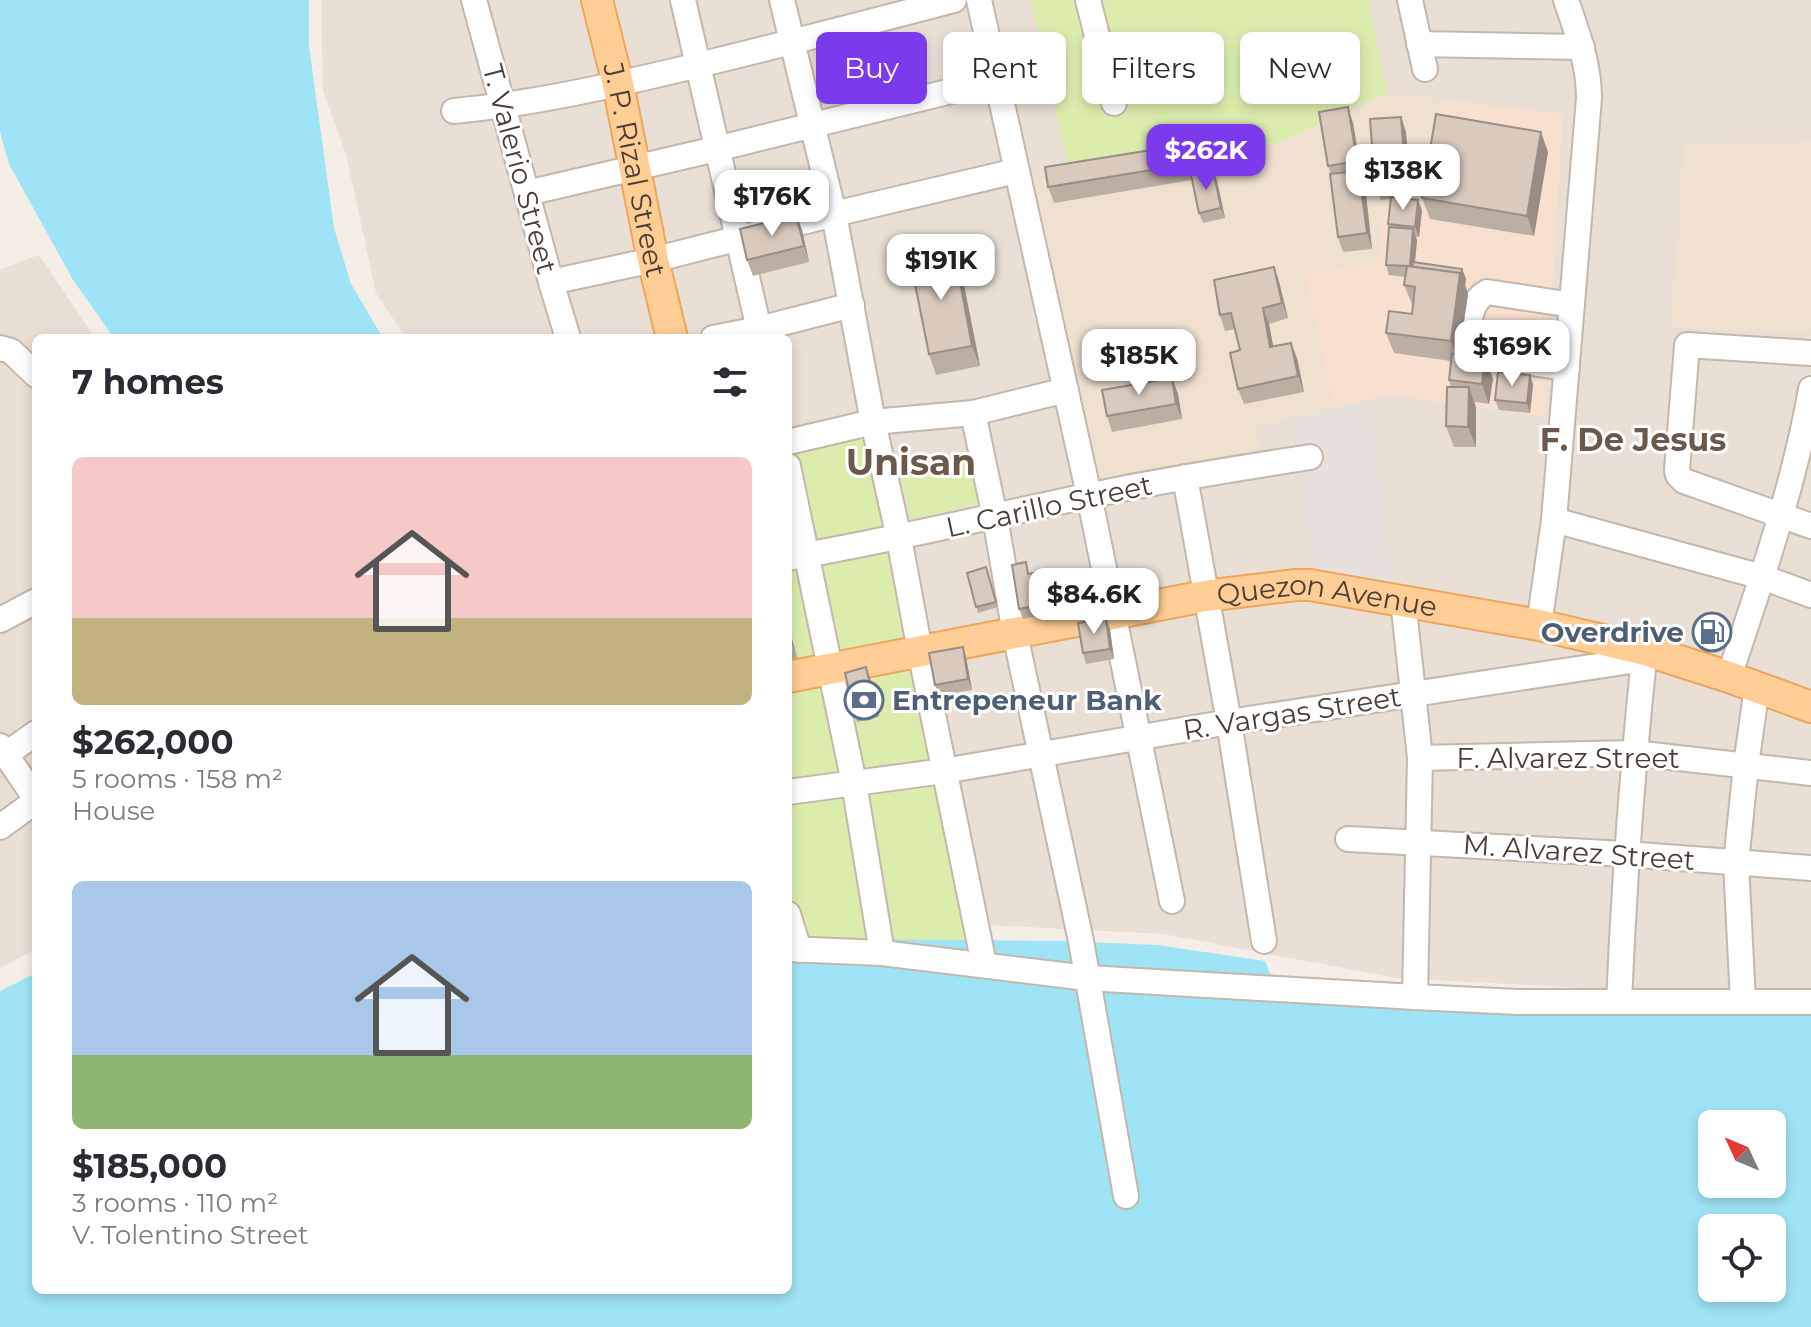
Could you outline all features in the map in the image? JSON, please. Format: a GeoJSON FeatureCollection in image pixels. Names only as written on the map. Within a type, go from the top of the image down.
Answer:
{"type":"FeatureCollection","features":[{"type":"Feature","properties":{"kind":"main road","name":"J. P. Rizal Street"},"geometry":{"type":"LineString","coordinates":[[597,0],[671,334]]}},
{"type":"Feature","properties":{"kind":"main road","name":"Quezon Avenue"},"geometry":{"type":"LineString","coordinates":[[792,676],[1205,596],[1310,585],[1539,625],[1743,682],[1811,707]]}},
{"type":"Feature","properties":{"kind":"street","name":"T. Valerio Street"},"geometry":{"type":"LineString","coordinates":[[474,0],[567,334]]}},
{"type":"Feature","properties":{"kind":"street"},"geometry":{"type":"LineString","coordinates":[[683,0],[760,334],[852,305]]}},
{"type":"Feature","properties":{"kind":"street"},"geometry":{"type":"LineString","coordinates":[[782,0],[834,214],[873,422],[984,964]]}},
{"type":"Feature","properties":{"kind":"street"},"geometry":{"type":"LineString","coordinates":[[454,111],[504,107],[618,84],[954,0]]}},
{"type":"Feature","properties":{"kind":"street"},"geometry":{"type":"LineString","coordinates":[[979,0],[986,32]]}},
{"type":"Feature","properties":{"kind":"street"},"geometry":{"type":"LineString","coordinates":[[1088,0],[1096,32]]}},
{"type":"Feature","properties":{"kind":"street"},"geometry":{"type":"LineString","coordinates":[[1410,0],[1425,69]]}},
{"type":"Feature","properties":{"kind":"street"},"geometry":{"type":"LineString","coordinates":[[1539,625],[1554,520],[1589,98],[1582,47],[1566,0]]}},
{"type":"Feature","properties":{"kind":"street"},"geometry":{"type":"LineString","coordinates":[[1419,44],[1582,47]]}},
{"type":"Feature","properties":{"kind":"street"},"geometry":{"type":"LineString","coordinates":[[527,193],[943,93]]}},
{"type":"Feature","properties":{"kind":"street"},"geometry":{"type":"LineString","coordinates":[[1001,104],[1089,495],[1172,901]]}},
{"type":"Feature","properties":{"kind":"street"},"geometry":{"type":"LineString","coordinates":[[551,282],[1016,171]]}},
{"type":"Feature","properties":{"kind":"street"},"geometry":{"type":"LineString","coordinates":[[1567,368],[1477,355],[1466,347],[1474,302],[1487,292],[1572,305]]}},
{"type":"Feature","properties":{"kind":"street"},"geometry":{"type":"LineString","coordinates":[[1811,353],[1687,345],[1677,470],[1684,481],[1811,526]]}},
{"type":"Feature","properties":{"kind":"street"},"geometry":{"type":"LineString","coordinates":[[0,348],[11,351],[32,371]]}},
{"type":"Feature","properties":{"kind":"street"},"geometry":{"type":"LineString","coordinates":[[1743,1002],[1736,863],[1746,765],[1743,682],[1762,577],[1797,456],[1811,389]]}},
{"type":"Feature","properties":{"kind":"street"},"geometry":{"type":"LineString","coordinates":[[792,441],[873,422],[973,413],[1066,390]]}},
{"type":"Feature","properties":{"kind":"street"},"geometry":{"type":"LineString","coordinates":[[973,413],[1015,634],[1087,978],[1126,1196]]}},
{"type":"Feature","properties":{"kind":"street","name":"L. Carillo Street"},"geometry":{"type":"LineString","coordinates":[[798,557],[899,538],[1089,495],[1310,457]]}},
{"type":"Feature","properties":{"kind":"street"},"geometry":{"type":"LineString","coordinates":[[1185,477],[1264,941]]}},
{"type":"Feature","properties":{"kind":"street"},"geometry":{"type":"LineString","coordinates":[[792,502],[798,557],[830,668],[854,783],[882,953]]}},
{"type":"Feature","properties":{"kind":"street"},"geometry":{"type":"LineString","coordinates":[[1554,520],[1762,577],[1811,595]]}},
{"type":"Feature","properties":{"kind":"street"},"geometry":{"type":"LineString","coordinates":[[1403,600],[1420,758],[1415,997]]}},
{"type":"Feature","properties":{"kind":"street"},"geometry":{"type":"LineString","coordinates":[[0,620],[32,603]]}},
{"type":"Feature","properties":{"kind":"street"},"geometry":{"type":"LineString","coordinates":[[1619,1002],[1626,854],[1645,655]]}},
{"type":"Feature","properties":{"kind":"street","name":"R. Vargas Street"},"geometry":{"type":"LineString","coordinates":[[792,791],[944,771],[1645,655]]}},
{"type":"Feature","properties":{"kind":"street"},"geometry":{"type":"LineString","coordinates":[[32,735],[3,750],[32,794]]}},
{"type":"Feature","properties":{"kind":"street","name":"F. Alvarez Street"},"geometry":{"type":"LineString","coordinates":[[1420,758],[1634,753],[1811,773]]}},
{"type":"Feature","properties":{"kind":"street"},"geometry":{"type":"LineString","coordinates":[[0,827],[32,803]]}},
{"type":"Feature","properties":{"kind":"street","name":"M. Alvarez Street"},"geometry":{"type":"LineString","coordinates":[[1348,839],[1626,854],[1811,868]]}},
{"type":"Feature","properties":{"kind":"street"},"geometry":{"type":"LineString","coordinates":[[793,949],[882,953],[1087,978],[1415,997],[1518,1002],[1811,1002]]}},
{"type":"Feature","properties":{"kind":"shaded area"},"geometry":{"type":"Polygon","coordinates":[[[321,0],[1811,0],[1811,993],[1732,996],[1396,978],[1163,934],[792,915],[792,334],[403,334],[376,293],[346,154],[323,91],[321,0]]]}},
{"type":"Feature","properties":{"kind":"shaded area"},"geometry":{"type":"Polygon","coordinates":[[[1387,93],[1441,99],[1424,204],[1377,206],[1381,261],[1304,273],[1334,408],[1255,427],[1261,451],[1096,480],[1032,180],[1276,144],[1387,93]]]}},
{"type":"Feature","properties":{"kind":"shaded area"},"geometry":{"type":"Polygon","coordinates":[[[1441,99],[1563,114],[1545,417],[1391,395],[1334,408],[1304,273],[1381,261],[1377,205],[1424,204],[1441,99]]]}},
{"type":"Feature","properties":{"kind":"shaded area"},"geometry":{"type":"Polygon","coordinates":[[[1811,140],[1811,333],[1671,328],[1684,144],[1811,140]]]}},
{"type":"Feature","properties":{"kind":"shaded area"},"geometry":{"type":"Polygon","coordinates":[[[39,255],[92,334],[32,334],[32,951],[0,968],[0,269],[39,255]]]}},
{"type":"Feature","properties":{"kind":"shaded area"},"geometry":{"type":"Polygon","coordinates":[[[1370,400],[1393,586],[1315,570],[1292,418],[1370,400]]]}},
{"type":"Feature","properties":{"kind":"green space"},"geometry":{"type":"Polygon","coordinates":[[[1031,0],[1368,0],[1387,93],[1276,144],[1070,174],[1054,104],[1066,104],[1066,32],[1038,32],[1031,0]]]}},
{"type":"Feature","properties":{"kind":"green space"},"geometry":{"type":"Polygon","coordinates":[[[873,422],[984,964],[792,952],[792,440],[873,422]]]}},
{"type":"Feature","properties":{"kind":"green space"},"geometry":{"type":"Polygon","coordinates":[[[970,459],[979,504],[910,519],[901,474],[970,459]]]}},
{"type":"Feature","properties":{"kind":"water"},"geometry":{"type":"Polygon","coordinates":[[[0,0],[309,0],[309,46],[334,228],[351,284],[381,334],[111,334],[73,280],[9,164],[0,132],[0,0]]]}},
{"type":"Feature","properties":{"kind":"water"},"geometry":{"type":"Polygon","coordinates":[[[834,939],[1068,941],[1157,945],[1265,961],[1276,989],[1811,1016],[1811,1327],[0,1327],[0,991],[32,975],[32,1294],[792,1294],[792,942],[834,939]]]}},
{"type":"Feature","properties":{"kind":"building"},"geometry":{"type":"Polygon","coordinates":[[[1348,107],[1357,161],[1328,166],[1319,112],[1348,107]]]}},
{"type":"Feature","properties":{"kind":"building"},"geometry":{"type":"Polygon","coordinates":[[[1436,114],[1541,132],[1527,216],[1422,198],[1436,114]]]}},
{"type":"Feature","properties":{"kind":"building"},"geometry":{"type":"Polygon","coordinates":[[[1401,117],[1406,182],[1375,185],[1370,119],[1401,117]]]}},
{"type":"Feature","properties":{"kind":"building"},"geometry":{"type":"Polygon","coordinates":[[[1202,142],[1206,161],[1048,187],[1045,167],[1202,142]]]}},
{"type":"Feature","properties":{"kind":"building"},"geometry":{"type":"Polygon","coordinates":[[[1213,170],[1221,208],[1199,213],[1191,175],[1213,170]]]}},
{"type":"Feature","properties":{"kind":"building"},"geometry":{"type":"Polygon","coordinates":[[[1359,171],[1367,233],[1338,237],[1330,174],[1359,171]]]}},
{"type":"Feature","properties":{"kind":"building"},"geometry":{"type":"Polygon","coordinates":[[[1391,197],[1418,200],[1415,227],[1388,224],[1391,197]]]}},
{"type":"Feature","properties":{"kind":"building"},"geometry":{"type":"Polygon","coordinates":[[[796,215],[804,246],[747,260],[740,229],[796,215]]]}},
{"type":"Feature","properties":{"kind":"building"},"geometry":{"type":"Polygon","coordinates":[[[1389,227],[1413,229],[1410,266],[1386,265],[1389,227]]]}},
{"type":"Feature","properties":{"kind":"building"},"geometry":{"type":"Polygon","coordinates":[[[954,250],[972,346],[929,354],[910,259],[954,250]]]}},
{"type":"Feature","properties":{"kind":"building"},"geometry":{"type":"Polygon","coordinates":[[[1413,262],[1462,269],[1461,275],[1413,267],[1413,262]]]}},
{"type":"Feature","properties":{"kind":"building"},"geometry":{"type":"Polygon","coordinates":[[[1407,266],[1460,273],[1451,341],[1386,333],[1389,311],[1412,314],[1415,287],[1404,285],[1407,266]]]}},
{"type":"Feature","properties":{"kind":"building"},"geometry":{"type":"Polygon","coordinates":[[[1274,267],[1282,303],[1263,308],[1270,347],[1291,343],[1298,376],[1238,389],[1230,353],[1240,350],[1231,313],[1220,315],[1214,280],[1274,267]]]}},
{"type":"Feature","properties":{"kind":"building"},"geometry":{"type":"Polygon","coordinates":[[[1452,354],[1485,358],[1482,384],[1449,380],[1452,354]]]}},
{"type":"Feature","properties":{"kind":"building"},"geometry":{"type":"Polygon","coordinates":[[[1498,372],[1530,375],[1527,403],[1495,400],[1498,372]]]}},
{"type":"Feature","properties":{"kind":"building"},"geometry":{"type":"Polygon","coordinates":[[[1172,378],[1176,404],[1107,416],[1102,390],[1172,378]]]}},
{"type":"Feature","properties":{"kind":"building"},"geometry":{"type":"Polygon","coordinates":[[[1447,387],[1469,387],[1468,427],[1446,426],[1447,387]]]}},
{"type":"Feature","properties":{"kind":"building"},"geometry":{"type":"Polygon","coordinates":[[[1026,562],[1028,574],[1045,571],[1050,603],[1019,609],[1012,565],[1026,562]]]}},
{"type":"Feature","properties":{"kind":"building"},"geometry":{"type":"Polygon","coordinates":[[[986,567],[996,602],[976,607],[967,573],[986,567]]]}},
{"type":"Feature","properties":{"kind":"building"},"geometry":{"type":"Polygon","coordinates":[[[1067,579],[1071,604],[1053,607],[1048,582],[1067,579]]]}},
{"type":"Feature","properties":{"kind":"building"},"geometry":{"type":"Polygon","coordinates":[[[1106,619],[1110,649],[1083,653],[1078,623],[1106,619]]]}},
{"type":"Feature","properties":{"kind":"building"},"geometry":{"type":"Polygon","coordinates":[[[963,647],[968,679],[935,685],[929,653],[963,647]]]}},
{"type":"Feature","properties":{"kind":"building","name":"Entrepeneur Bank"},"geometry":{"type":"Polygon","coordinates":[[[866,667],[875,706],[854,711],[845,673],[866,667]]]}},
{"type":"Feature","properties":{"kind":"place","name":"Overdrive"},"geometry":{"type":"Point","coordinates":[1712,632]}},
{"type":"Feature","properties":{"kind":"place","name":"Entrepeneur Bank"},"geometry":{"type":"Point","coordinates":[864,700]}},
{"type":"Feature","properties":{"kind":"district","name":"F. De Jesus"},"geometry":{"type":"Point","coordinates":[1633,439]}},
{"type":"Feature","properties":{"kind":"district","name":"Unisan"},"geometry":{"type":"Point","coordinates":[911,462]}}]}
